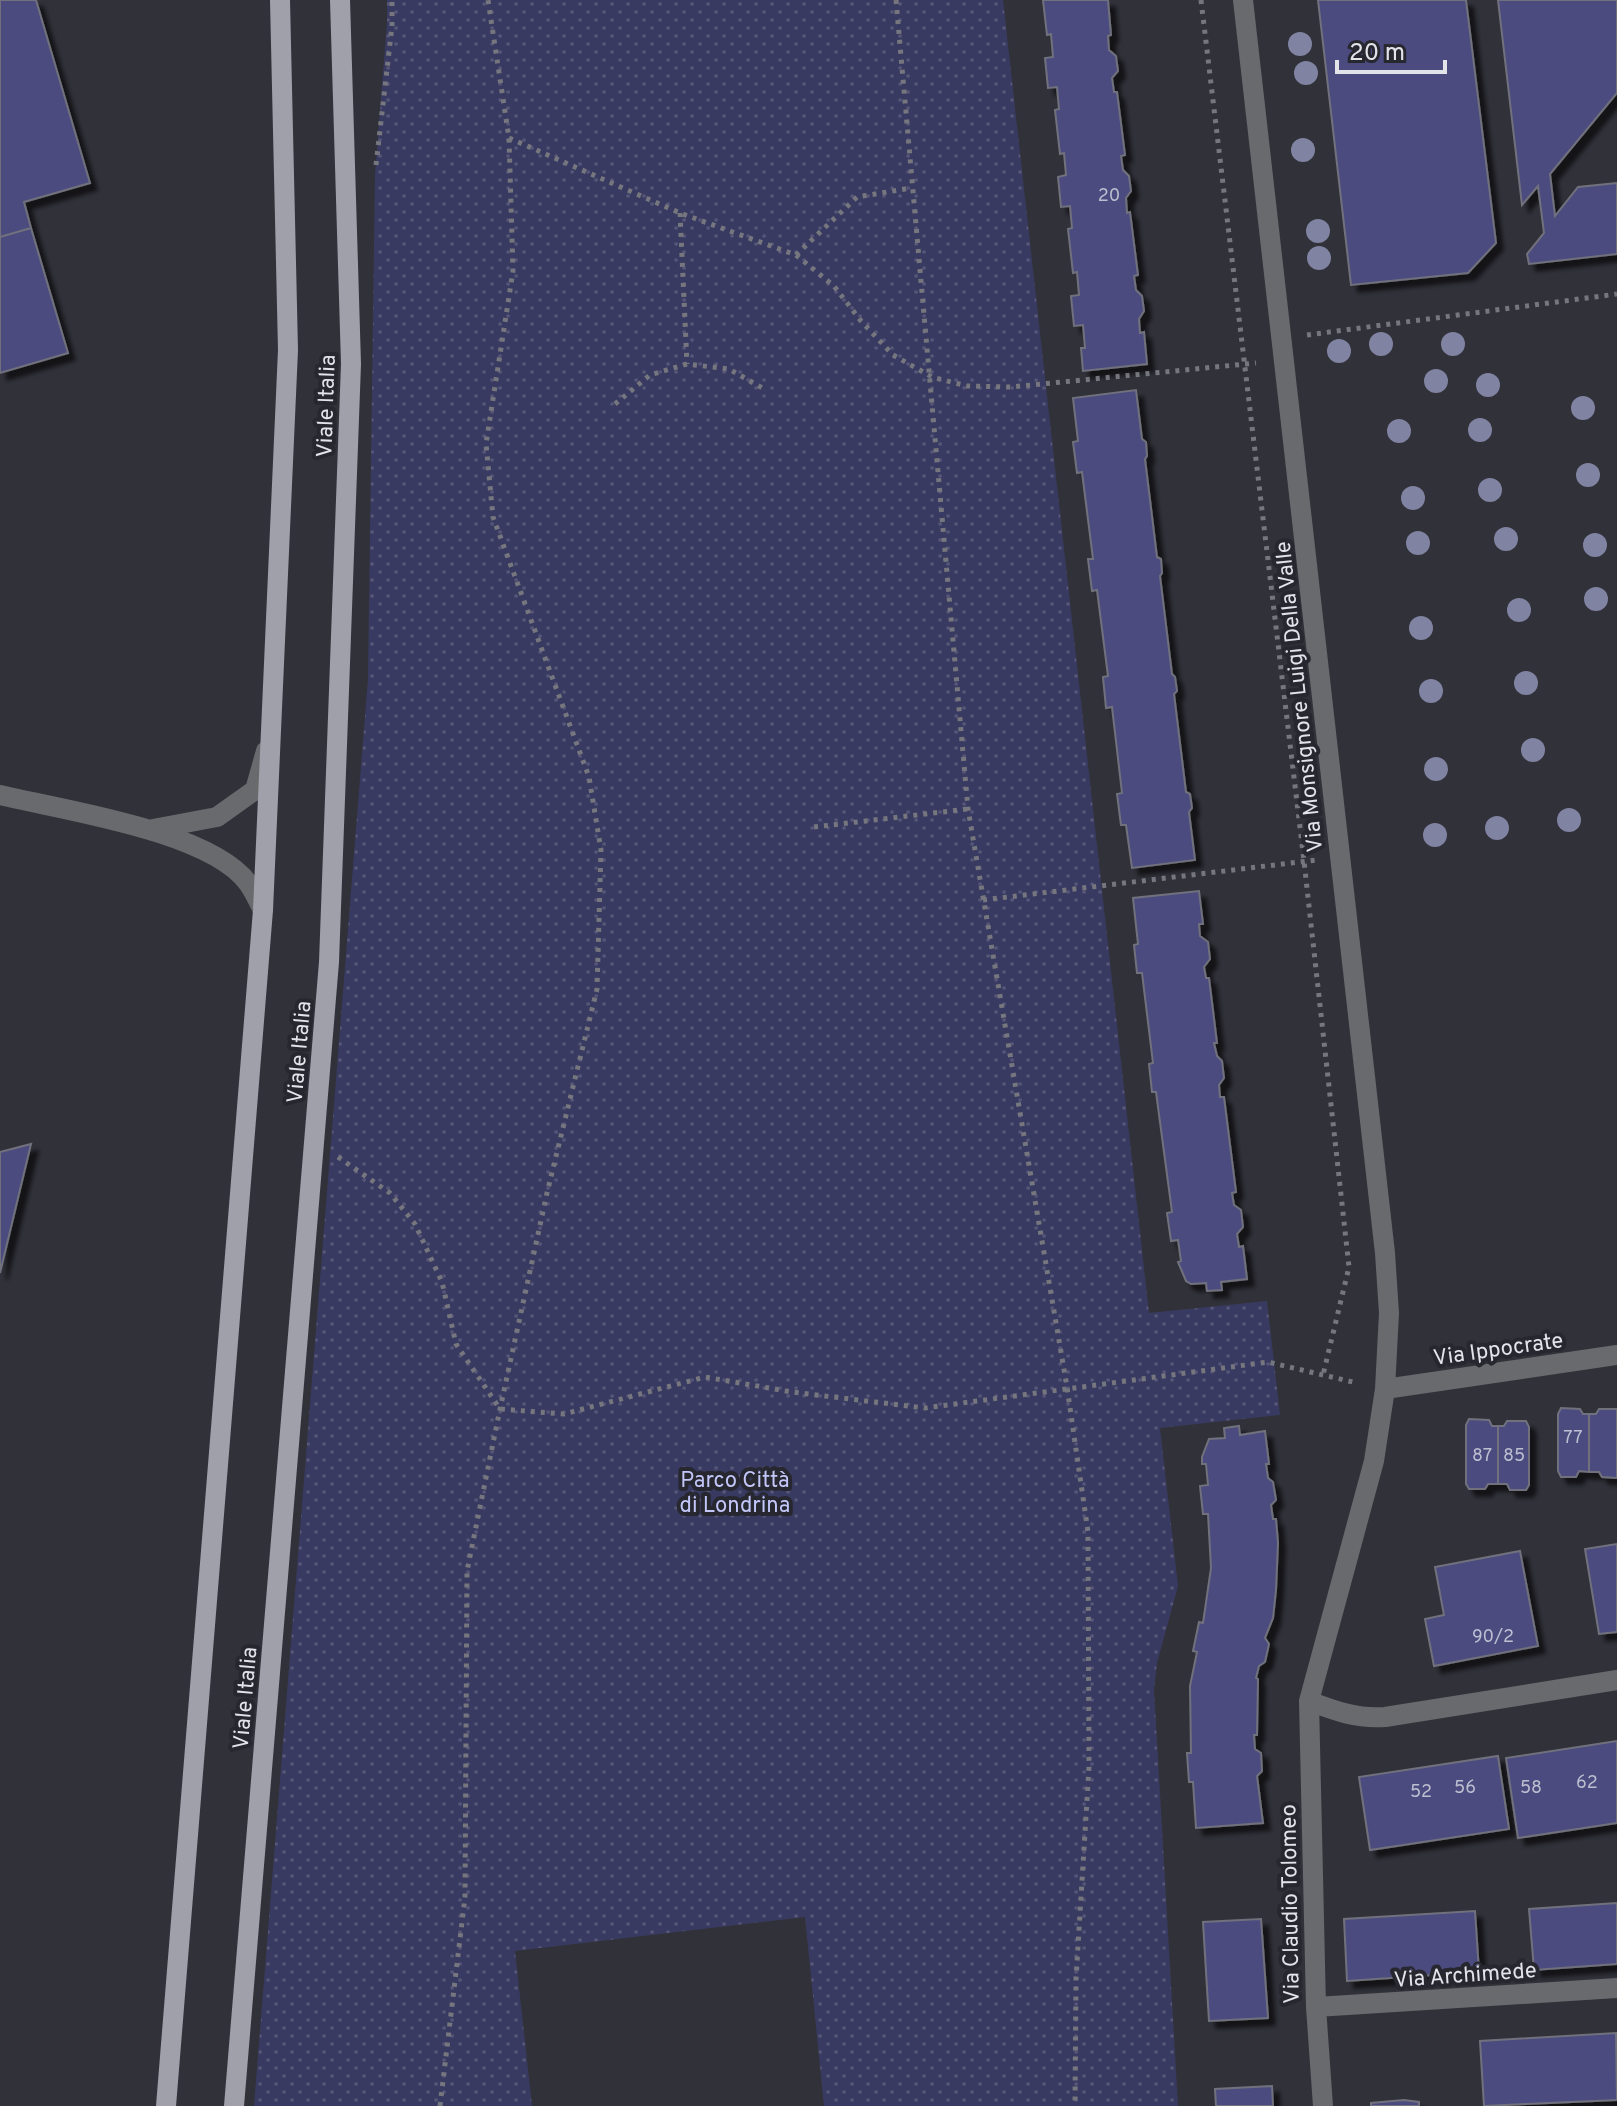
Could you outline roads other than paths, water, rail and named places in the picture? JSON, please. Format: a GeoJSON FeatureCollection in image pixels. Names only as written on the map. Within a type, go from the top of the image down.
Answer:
{"type":"FeatureCollection","features":[{"type":"Feature","properties":{"kind":"main road","name":"Viale Italia"},"geometry":{"type":"LineString","coordinates":[[166,2105],[263,910],[288,350],[280,0]]}},
{"type":"Feature","properties":{"kind":"main road","name":"Viale Italia"},"geometry":{"type":"LineString","coordinates":[[234,2106],[329,962],[351,364],[340,0]]}},
{"type":"Feature","properties":{"kind":"street","name":"Via Monsignore Luigi Della Valle"},"geometry":{"type":"LineString","coordinates":[[1243,0],[1385,1253],[1389,1313],[1385,1389]]}},
{"type":"Feature","properties":{"kind":"street"},"geometry":{"type":"LineString","coordinates":[[153,829],[217,817],[255,790],[271,733]]}},
{"type":"Feature","properties":{"kind":"street"},"geometry":{"type":"LineString","coordinates":[[0,795],[153,829],[221,859],[247,881],[263,910]]}},
{"type":"Feature","properties":{"kind":"street","name":"Via Ippocrate"},"geometry":{"type":"LineString","coordinates":[[1385,1389],[1617,1355]]}},
{"type":"Feature","properties":{"kind":"street","name":"Via Claudio Tolomeo"},"geometry":{"type":"LineString","coordinates":[[1323,2106],[1316,2007],[1309,1701],[1362,1512],[1374,1461],[1385,1389]]}},
{"type":"Feature","properties":{"kind":"street"},"geometry":{"type":"LineString","coordinates":[[1309,1701],[1355,1716],[1385,1717],[1617,1680]]}},
{"type":"Feature","properties":{"kind":"street","name":"Via Archimede"},"geometry":{"type":"LineString","coordinates":[[1316,2007],[1617,1988]]}},
{"type":"Feature","properties":{"kind":"park label","name":"Parco Città di Londrina"},"geometry":{"type":"Point","coordinates":[735,1492]}}]}
